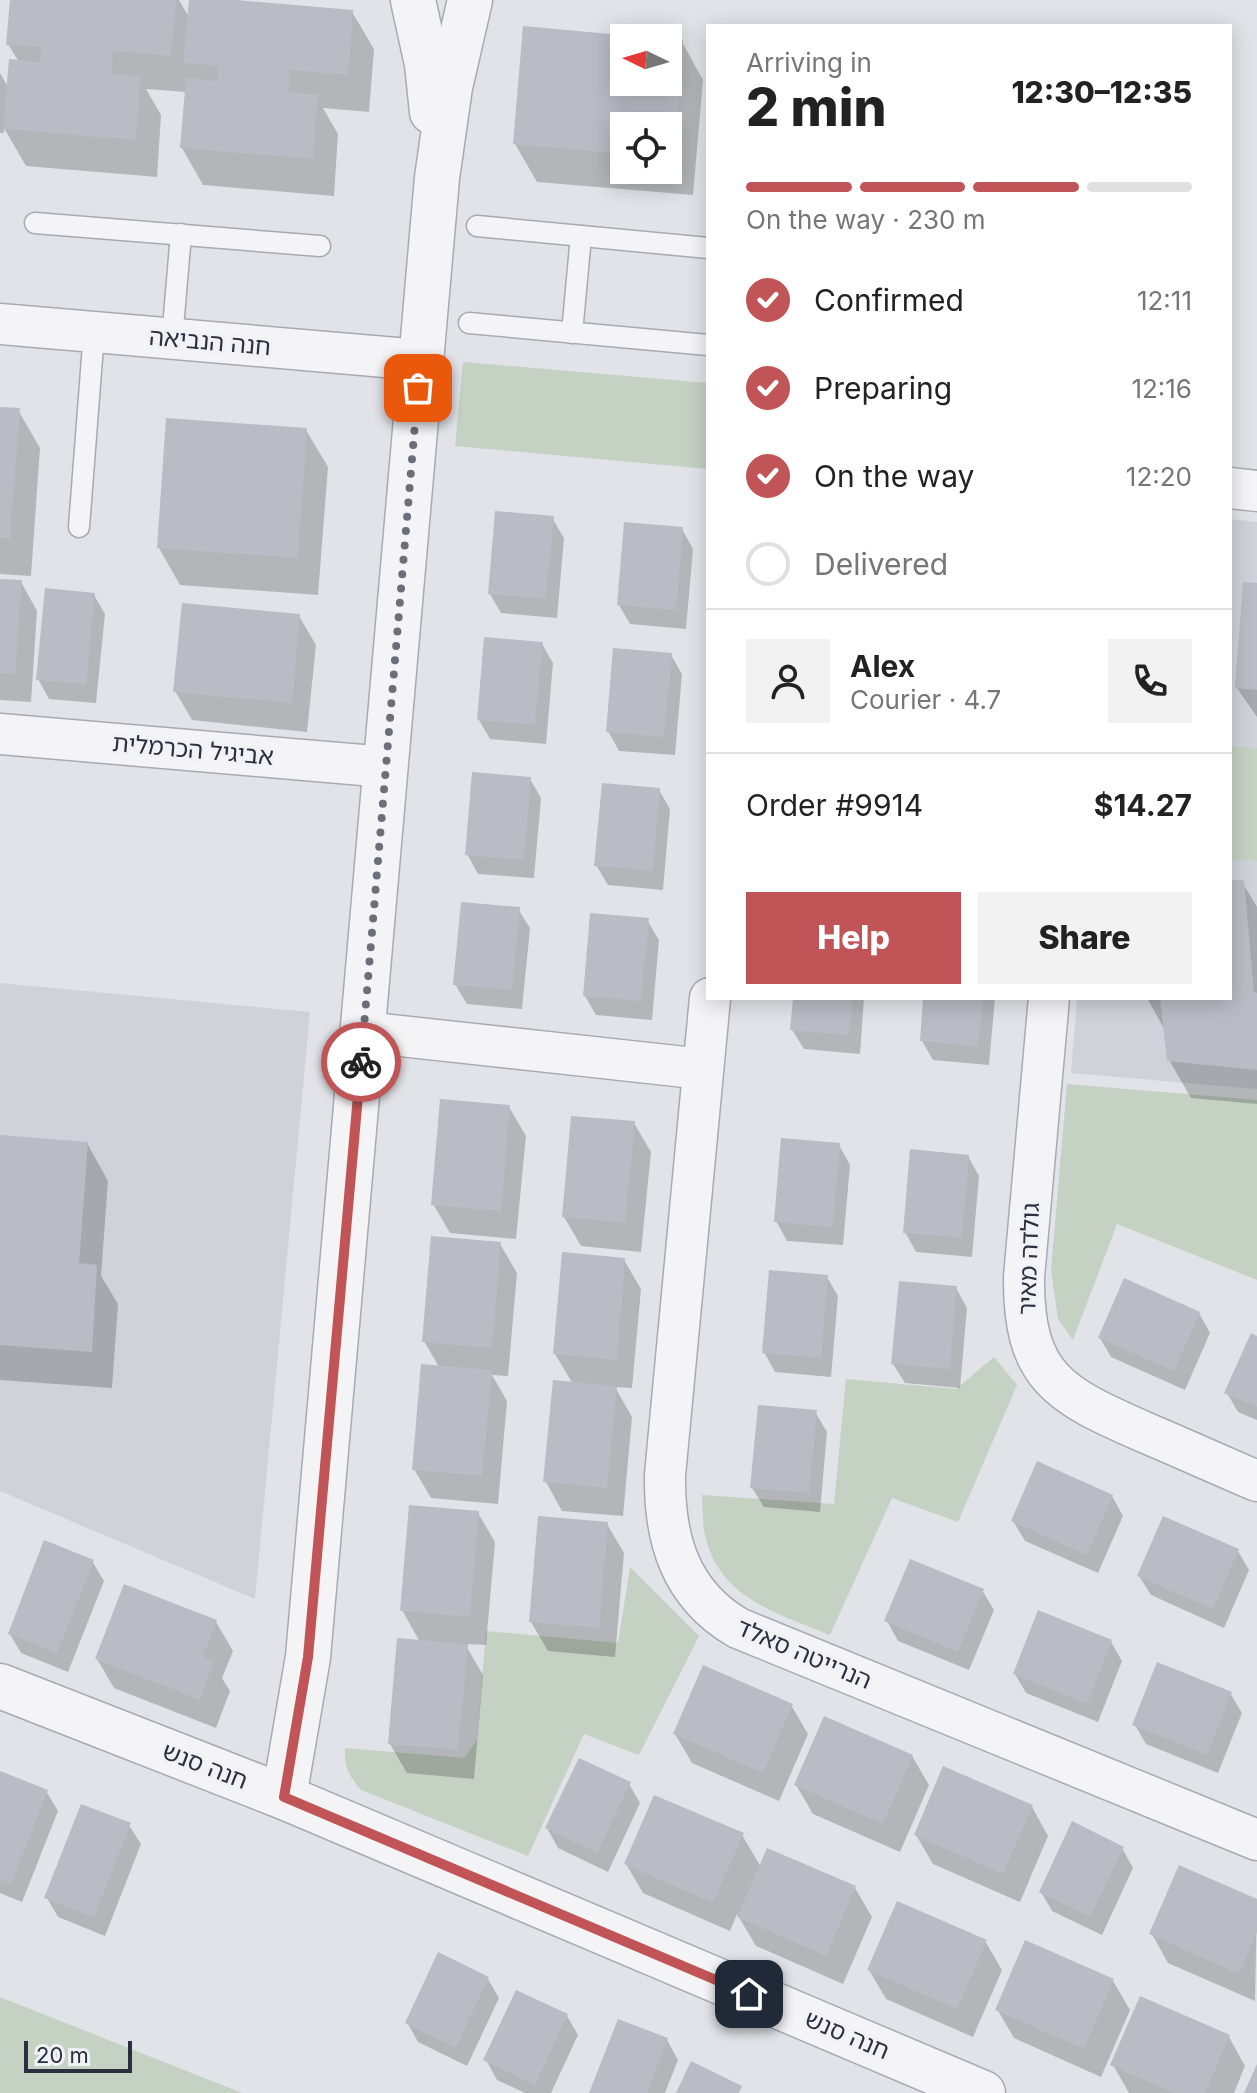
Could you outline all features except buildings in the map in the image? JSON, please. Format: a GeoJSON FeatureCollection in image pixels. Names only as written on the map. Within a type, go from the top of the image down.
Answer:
{"type":"FeatureCollection","features":[{"type":"Feature","properties":{"kind":"street"},"geometry":{"type":"LineString","coordinates":[[413,0],[427,64],[437,178]]}},
{"type":"Feature","properties":{"kind":"street"},"geometry":{"type":"LineString","coordinates":[[284,1797],[308,1657],[437,178],[450,87],[470,0]]}},
{"type":"Feature","properties":{"kind":"street","name":"חנה הנביאה"},"geometry":{"type":"LineString","coordinates":[[0,324],[420,360]]}},
{"type":"Feature","properties":{"kind":"street"},"geometry":{"type":"LineString","coordinates":[[1232,488],[1257,491]]}},
{"type":"Feature","properties":{"kind":"street","name":"אביגיל הכרמלית"},"geometry":{"type":"LineString","coordinates":[[0,734],[386,767]]}},
{"type":"Feature","properties":{"kind":"street","name":"הנרייטה סאלד"},"geometry":{"type":"LineString","coordinates":[[710,1000],[665,1475],[670,1541],[694,1593],[706,1606],[738,1628],[1257,1840]]}},
{"type":"Feature","properties":{"kind":"street","name":"גולדה מאיר"},"geometry":{"type":"LineString","coordinates":[[1049,1000],[1024,1277],[1025,1318],[1034,1352],[1061,1389],[1087,1407],[1257,1481]]}},
{"type":"Feature","properties":{"kind":"street"},"geometry":{"type":"LineString","coordinates":[[364,1032],[703,1069]]}},
{"type":"Feature","properties":{"kind":"street","name":"חנה סנש"},"geometry":{"type":"LineString","coordinates":[[0,1686],[284,1797],[983,2093]]}},
{"type":"Feature","properties":{"kind":"lane"},"geometry":{"type":"LineString","coordinates":[[35,223],[320,246]]}},
{"type":"Feature","properties":{"kind":"lane"},"geometry":{"type":"LineString","coordinates":[[477,226],[706,248]]}},
{"type":"Feature","properties":{"kind":"lane"},"geometry":{"type":"LineString","coordinates":[[172,339],[181,234]]}},
{"type":"Feature","properties":{"kind":"lane"},"geometry":{"type":"LineString","coordinates":[[572,333],[581,236]]}},
{"type":"Feature","properties":{"kind":"lane"},"geometry":{"type":"LineString","coordinates":[[469,323],[706,345]]}},
{"type":"Feature","properties":{"kind":"lane"},"geometry":{"type":"LineString","coordinates":[[79,527],[94,332]]}},
{"type":"Feature","properties":{"kind":"shaded area"},"geometry":{"type":"Polygon","coordinates":[[[1232,519],[1257,522],[1257,1089],[1071,1073],[1077,1000],[1232,1000],[1232,519]]]}},
{"type":"Feature","properties":{"kind":"shaded area"},"geometry":{"type":"Polygon","coordinates":[[[0,983],[310,1012],[255,1599],[0,1491],[0,983]]]}},
{"type":"Feature","properties":{"kind":"green space"},"geometry":{"type":"Polygon","coordinates":[[[463,362],[706,383],[706,469],[455,446],[463,362]]]}},
{"type":"Feature","properties":{"kind":"green space"},"geometry":{"type":"Polygon","coordinates":[[[1232,746],[1257,748],[1257,861],[1232,859],[1232,746]]]}},
{"type":"Feature","properties":{"kind":"green space"},"geometry":{"type":"Polygon","coordinates":[[[1067,1084],[1257,1100],[1257,1280],[1117,1224],[1073,1340],[1058,1319],[1051,1270],[1067,1084]]]}},
{"type":"Feature","properties":{"kind":"green space"},"geometry":{"type":"Polygon","coordinates":[[[994,1357],[1017,1385],[958,1522],[892,1498],[830,1635],[755,1602],[725,1576],[706,1539],[702,1495],[834,1504],[846,1379],[956,1389],[994,1357]]]}},
{"type":"Feature","properties":{"kind":"green space"},"geometry":{"type":"Polygon","coordinates":[[[630,1567],[699,1636],[639,1755],[584,1734],[528,1856],[361,1790],[348,1770],[345,1748],[464,1758],[477,1740],[486,1631],[618,1643],[630,1567]]]}},
{"type":"Feature","properties":{"kind":"green space"},"geometry":{"type":"Polygon","coordinates":[[[0,1997],[242,2093],[0,2093],[0,1997]]]}},
{"type":"Feature","properties":{"kind":"way so far"},"geometry":{"type":"LineString","coordinates":[[361,1062],[418,388]]}},
{"type":"Feature","properties":{"kind":"route"},"geometry":{"type":"LineString","coordinates":[[361,1062],[308,1657],[298,1730],[284,1797],[749,1994]]}}]}
